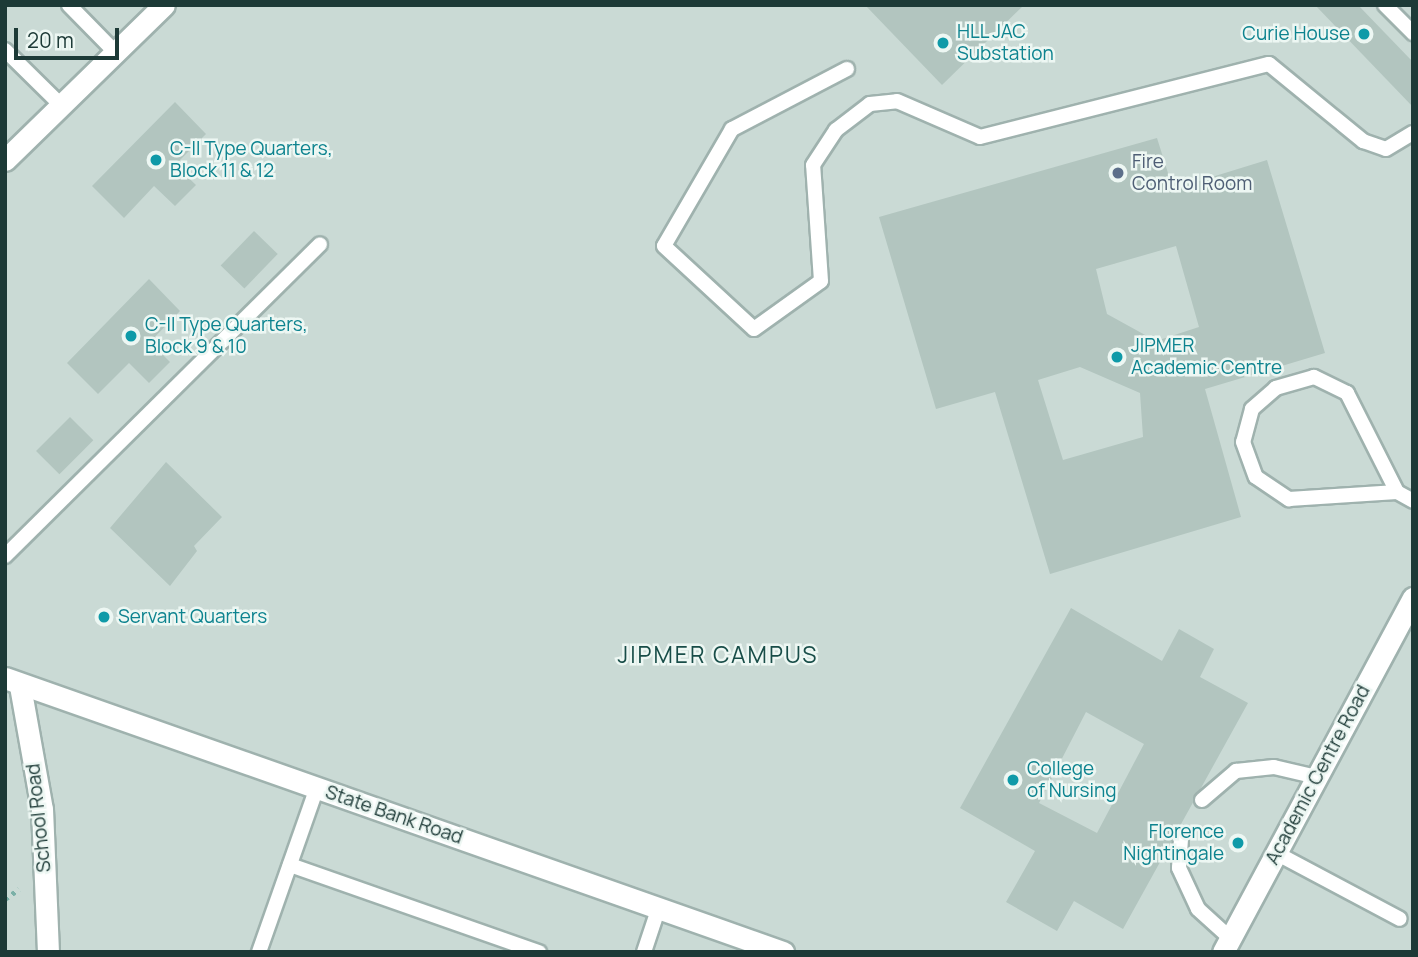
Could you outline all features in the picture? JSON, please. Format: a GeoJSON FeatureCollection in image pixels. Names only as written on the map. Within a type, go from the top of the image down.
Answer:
{"type":"FeatureCollection","features":[{"type":"Feature","properties":{"kind":"street"},"geometry":{"type":"LineString","coordinates":[[5,160],[164,5]]}},
{"type":"Feature","properties":{"kind":"street","name":"Academic Centre Road"},"geometry":{"type":"LineString","coordinates":[[1227,945],[1413,598]]}},
{"type":"Feature","properties":{"kind":"street","name":"State Bank Road"},"geometry":{"type":"LineString","coordinates":[[13,682],[783,952]]}},
{"type":"Feature","properties":{"kind":"street","name":"School Road"},"geometry":{"type":"LineString","coordinates":[[13,682],[42,809],[48,952]]}},
{"type":"Feature","properties":{"kind":"lane"},"geometry":{"type":"LineString","coordinates":[[69,5],[115,52]]}},
{"type":"Feature","properties":{"kind":"lane"},"geometry":{"type":"LineString","coordinates":[[1395,8],[1413,33]]}},
{"type":"Feature","properties":{"kind":"lane"},"geometry":{"type":"LineString","coordinates":[[5,50],[61,105]]}},
{"type":"Feature","properties":{"kind":"lane"},"geometry":{"type":"LineString","coordinates":[[847,69],[732,129],[664,246],[754,329],[821,281],[814,165],[836,131],[870,104],[897,101],[980,137],[1269,64],[1363,141],[1386,149],[1413,133]]}},
{"type":"Feature","properties":{"kind":"lane"},"geometry":{"type":"LineString","coordinates":[[5,556],[320,244]]}},
{"type":"Feature","properties":{"kind":"lane"},"geometry":{"type":"LineString","coordinates":[[1397,492],[1347,393],[1314,377],[1276,388],[1252,409],[1243,442],[1256,477],[1289,499],[1397,492],[1413,501]]}},
{"type":"Feature","properties":{"kind":"lane"},"geometry":{"type":"LineString","coordinates":[[1202,800],[1236,771],[1274,767],[1317,777]]}},
{"type":"Feature","properties":{"kind":"lane"},"geometry":{"type":"LineString","coordinates":[[259,952],[317,788]]}},
{"type":"Feature","properties":{"kind":"lane"},"geometry":{"type":"LineString","coordinates":[[1181,839],[1180,868],[1198,909],[1227,945]]}},
{"type":"Feature","properties":{"kind":"lane"},"geometry":{"type":"LineString","coordinates":[[1276,853],[1400,919]]}},
{"type":"Feature","properties":{"kind":"lane"},"geometry":{"type":"LineString","coordinates":[[290,865],[539,952]]}},
{"type":"Feature","properties":{"kind":"lane"},"geometry":{"type":"LineString","coordinates":[[644,952],[659,907]]}},
{"type":"Feature","properties":{"kind":"shaded area"},"geometry":{"type":"Polygon","coordinates":[[[5,5],[1413,5],[1413,952],[5,952],[5,5]]]}},
{"type":"Feature","properties":{"kind":"building","name":"HLL JAC Substation"},"geometry":{"type":"Polygon","coordinates":[[[865,5],[1024,5],[942,85],[865,5]]]}},
{"type":"Feature","properties":{"kind":"building","name":"Curie House"},"geometry":{"type":"Polygon","coordinates":[[[1315,5],[1358,5],[1413,62],[1413,107],[1315,5]]]}},
{"type":"Feature","properties":{"kind":"building","name":"C-II Type Quarters, Block 11 & 12"},"geometry":{"type":"Polygon","coordinates":[[[175,102],[206,134],[175,165],[196,185],[175,206],[154,186],[124,218],[92,186],[175,102]]]}},
{"type":"Feature","properties":{"kind":"building","name":"JIPMER Academic Centre"},"geometry":{"type":"Polygon","coordinates":[[[1157,138],[1173,189],[1267,160],[1325,353],[1205,389],[1241,517],[1050,574],[995,392],[936,409],[879,217],[1157,138]],[[1176,246],[1096,269],[1107,314],[1156,341],[1199,327],[1176,246]],[[1080,367],[1038,380],[1063,460],[1143,437],[1140,393],[1080,367]]]}},
{"type":"Feature","properties":{"kind":"building"},"geometry":{"type":"Polygon","coordinates":[[[254,231],[278,254],[244,288],[221,266],[254,231]]]}},
{"type":"Feature","properties":{"kind":"building","name":"C-II Type Quarters, Block 9 & 10"},"geometry":{"type":"Polygon","coordinates":[[[149,279],[180,311],[150,342],[170,362],[149,383],[129,363],[98,394],[67,363],[149,279]]]}},
{"type":"Feature","properties":{"kind":"building"},"geometry":{"type":"Polygon","coordinates":[[[70,417],[93,440],[59,474],[36,451],[70,417]]]}},
{"type":"Feature","properties":{"kind":"building"},"geometry":{"type":"Polygon","coordinates":[[[166,462],[222,517],[194,546],[197,551],[170,586],[110,528],[166,462]]]}},
{"type":"Feature","properties":{"kind":"building","name":"College of Nursing"},"geometry":{"type":"Polygon","coordinates":[[[1071,608],[1162,661],[1179,629],[1214,649],[1200,677],[1248,703],[1123,929],[1074,901],[1057,931],[1006,902],[1035,851],[960,808],[1071,608]],[[1086,712],[1039,803],[1097,833],[1144,744],[1086,712]]]}},
{"type":"Feature","properties":{"kind":"place","name":"Curie House"},"geometry":{"type":"Point","coordinates":[1364,34]}},
{"type":"Feature","properties":{"kind":"place","name":"HLL JAC Substation"},"geometry":{"type":"Point","coordinates":[943,43]}},
{"type":"Feature","properties":{"kind":"place","name":"C-II Type Quarters, Block 11 & 12"},"geometry":{"type":"Point","coordinates":[156,160]}},
{"type":"Feature","properties":{"kind":"place","name":"Fire Control Room"},"geometry":{"type":"Point","coordinates":[1118,173]}},
{"type":"Feature","properties":{"kind":"place","name":"C-II Type Quarters, Block 9 & 10"},"geometry":{"type":"Point","coordinates":[131,336]}},
{"type":"Feature","properties":{"kind":"place","name":"JIPMER Academic Centre"},"geometry":{"type":"Point","coordinates":[1117,357]}},
{"type":"Feature","properties":{"kind":"place","name":"Servant Quarters"},"geometry":{"type":"Point","coordinates":[104,617]}},
{"type":"Feature","properties":{"kind":"place","name":"College of Nursing"},"geometry":{"type":"Point","coordinates":[1013,780]}},
{"type":"Feature","properties":{"kind":"place","name":"Florence Nightingale"},"geometry":{"type":"Point","coordinates":[1238,843]}},
{"type":"Feature","properties":{"kind":"district","name":"JIPMER CAMPUS"},"geometry":{"type":"Point","coordinates":[718,654]}}]}
